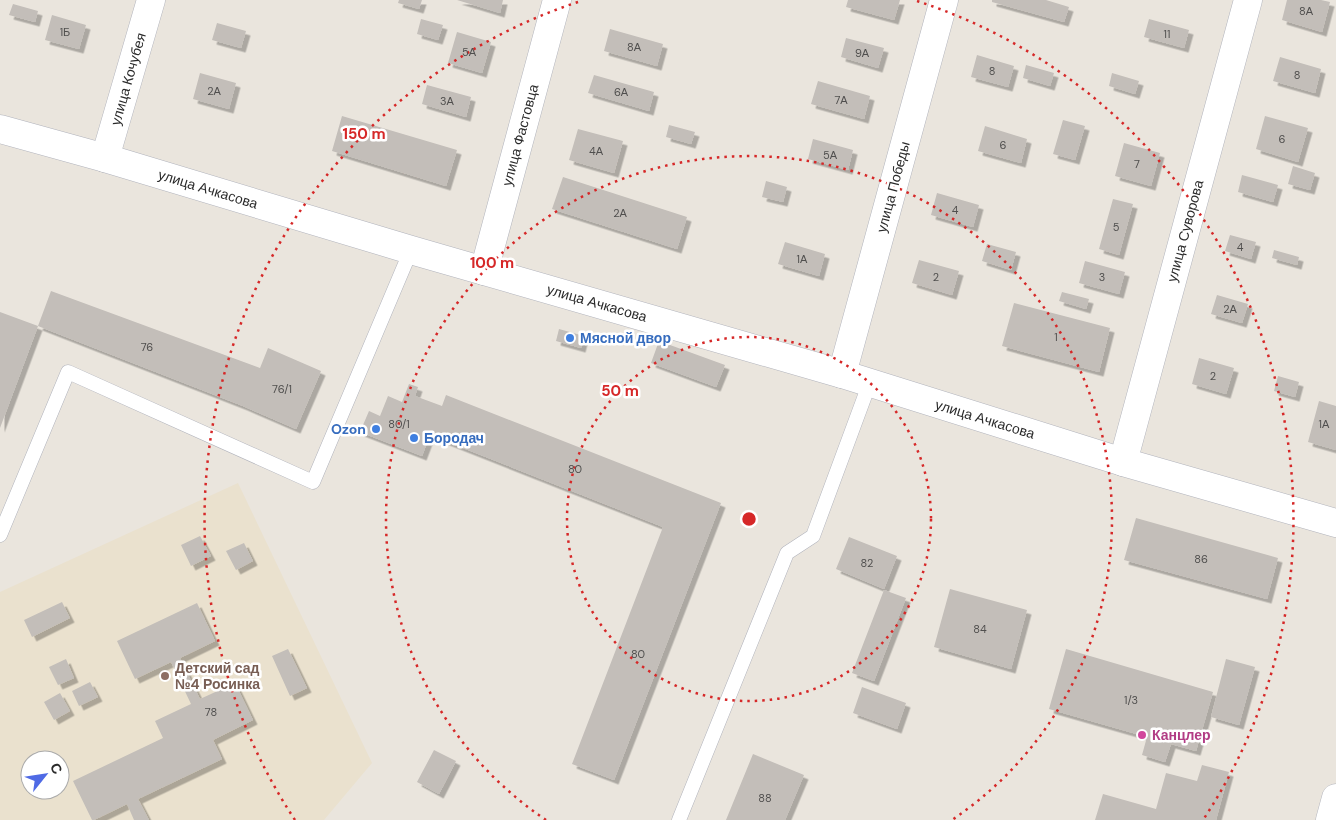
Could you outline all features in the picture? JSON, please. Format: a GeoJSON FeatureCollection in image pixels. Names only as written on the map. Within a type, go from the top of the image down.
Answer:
{"type":"FeatureCollection","features":[{"type":"Feature","properties":{"kind":"street","name":"улица Кочубея"},"geometry":{"type":"LineString","coordinates":[[105,158],[151,0]]}},
{"type":"Feature","properties":{"kind":"street","name":"улица Фастовца"},"geometry":{"type":"LineString","coordinates":[[484,270],[557,0]]}},
{"type":"Feature","properties":{"kind":"street","name":"улица Победы"},"geometry":{"type":"LineString","coordinates":[[842,374],[944,0]]}},
{"type":"Feature","properties":{"kind":"street","name":"улица Суворова"},"geometry":{"type":"LineString","coordinates":[[1123,462],[1248,0]]}},
{"type":"Feature","properties":{"kind":"street","name":"улица Ачкасова"},"geometry":{"type":"LineString","coordinates":[[2,136],[105,158],[411,250],[870,382],[1123,462],[1336,522]]}},
{"type":"Feature","properties":{"kind":"street"},"geometry":{"type":"LineString","coordinates":[[1330,820],[1336,798]]}},
{"type":"Feature","properties":{"kind":"lane"},"geometry":{"type":"LineString","coordinates":[[0,535],[68,372],[313,482],[411,250]]}},
{"type":"Feature","properties":{"kind":"lane"},"geometry":{"type":"LineString","coordinates":[[679,820],[787,553],[813,536],[870,382]]}},
{"type":"Feature","properties":{"kind":"shaded area","name":"Детский сад №4 Росинка"},"geometry":{"type":"Polygon","coordinates":[[[238,483],[372,763],[324,820],[0,820],[0,592],[238,483]]]}},
{"type":"Feature","properties":{"kind":"building"},"geometry":{"type":"Polygon","coordinates":[[[399,0],[422,0],[419,9],[398,3],[399,0]]]}},
{"type":"Feature","properties":{"kind":"building"},"geometry":{"type":"Polygon","coordinates":[[[457,0],[503,0],[500,13],[457,0]]]}},
{"type":"Feature","properties":{"kind":"building"},"geometry":{"type":"Polygon","coordinates":[[[848,0],[900,0],[894,20],[846,7],[848,0]]]}},
{"type":"Feature","properties":{"kind":"building"},"geometry":{"type":"Polygon","coordinates":[[[992,0],[1046,0],[1069,7],[1064,22],[992,2],[992,0]]]}},
{"type":"Feature","properties":{"kind":"building"},"geometry":{"type":"Polygon","coordinates":[[[1287,0],[1321,0],[1330,2],[1322,32],[1282,20],[1287,0]]]}},
{"type":"Feature","properties":{"kind":"building"},"geometry":{"type":"Polygon","coordinates":[[[13,4],[38,11],[35,22],[9,15],[13,4]]]}},
{"type":"Feature","properties":{"kind":"building"},"geometry":{"type":"Polygon","coordinates":[[[52,15],[86,25],[79,49],[45,40],[52,15]]]}},
{"type":"Feature","properties":{"kind":"building"},"geometry":{"type":"Polygon","coordinates":[[[421,19],[443,25],[438,40],[417,34],[421,19]]]}},
{"type":"Feature","properties":{"kind":"building"},"geometry":{"type":"Polygon","coordinates":[[[1149,19],[1189,30],[1184,48],[1144,37],[1149,19]]]}},
{"type":"Feature","properties":{"kind":"building"},"geometry":{"type":"Polygon","coordinates":[[[217,23],[246,31],[241,48],[212,40],[217,23]]]}},
{"type":"Feature","properties":{"kind":"building"},"geometry":{"type":"Polygon","coordinates":[[[610,29],[663,44],[657,66],[604,51],[610,29]]]}},
{"type":"Feature","properties":{"kind":"building"},"geometry":{"type":"Polygon","coordinates":[[[457,32],[491,42],[482,73],[448,63],[457,32]]]}},
{"type":"Feature","properties":{"kind":"building"},"geometry":{"type":"Polygon","coordinates":[[[846,38],[884,48],[878,68],[841,57],[846,38]]]}},
{"type":"Feature","properties":{"kind":"building"},"geometry":{"type":"Polygon","coordinates":[[[977,55],[1014,66],[1008,87],[971,77],[977,55]]]}},
{"type":"Feature","properties":{"kind":"building"},"geometry":{"type":"Polygon","coordinates":[[[1280,57],[1321,69],[1315,93],[1273,81],[1280,57]]]}},
{"type":"Feature","properties":{"kind":"building"},"geometry":{"type":"Polygon","coordinates":[[[1026,65],[1054,73],[1050,86],[1023,78],[1026,65]]]}},
{"type":"Feature","properties":{"kind":"building"},"geometry":{"type":"Polygon","coordinates":[[[200,73],[236,83],[229,109],[193,99],[200,73]]]}},
{"type":"Feature","properties":{"kind":"building"},"geometry":{"type":"Polygon","coordinates":[[[1112,73],[1139,81],[1135,94],[1109,86],[1112,73]]]}},
{"type":"Feature","properties":{"kind":"building"},"geometry":{"type":"Polygon","coordinates":[[[594,75],[654,92],[649,111],[588,93],[594,75]]]}},
{"type":"Feature","properties":{"kind":"building"},"geometry":{"type":"Polygon","coordinates":[[[818,81],[870,96],[864,119],[811,104],[818,81]]]}},
{"type":"Feature","properties":{"kind":"building"},"geometry":{"type":"Polygon","coordinates":[[[427,85],[471,97],[466,117],[422,104],[427,85]]]}},
{"type":"Feature","properties":{"kind":"building"},"geometry":{"type":"Polygon","coordinates":[[[342,116],[457,150],[446,186],[332,151],[342,116]]]}},
{"type":"Feature","properties":{"kind":"building"},"geometry":{"type":"Polygon","coordinates":[[[1265,116],[1308,128],[1298,162],[1256,149],[1265,116]]]}},
{"type":"Feature","properties":{"kind":"building"},"geometry":{"type":"Polygon","coordinates":[[[1063,120],[1085,126],[1075,160],[1053,154],[1063,120]]]}},
{"type":"Feature","properties":{"kind":"building"},"geometry":{"type":"Polygon","coordinates":[[[669,125],[695,132],[691,144],[666,137],[669,125]]]}},
{"type":"Feature","properties":{"kind":"building"},"geometry":{"type":"Polygon","coordinates":[[[985,126],[1027,139],[1021,163],[978,151],[985,126]]]}},
{"type":"Feature","properties":{"kind":"building"},"geometry":{"type":"Polygon","coordinates":[[[578,129],[623,141],[614,173],[569,160],[578,129]]]}},
{"type":"Feature","properties":{"kind":"building"},"geometry":{"type":"Polygon","coordinates":[[[813,139],[853,150],[848,170],[808,159],[813,139]]]}},
{"type":"Feature","properties":{"kind":"building"},"geometry":{"type":"Polygon","coordinates":[[[1124,143],[1160,153],[1151,186],[1115,176],[1124,143]]]}},
{"type":"Feature","properties":{"kind":"building"},"geometry":{"type":"Polygon","coordinates":[[[1293,166],[1315,173],[1310,190],[1288,184],[1293,166]]]}},
{"type":"Feature","properties":{"kind":"building"},"geometry":{"type":"Polygon","coordinates":[[[1242,175],[1278,185],[1273,202],[1238,192],[1242,175]]]}},
{"type":"Feature","properties":{"kind":"building"},"geometry":{"type":"Polygon","coordinates":[[[563,177],[687,217],[677,249],[552,209],[563,177]]]}},
{"type":"Feature","properties":{"kind":"building"},"geometry":{"type":"Polygon","coordinates":[[[766,181],[787,187],[783,202],[762,197],[766,181]]]}},
{"type":"Feature","properties":{"kind":"building"},"geometry":{"type":"Polygon","coordinates":[[[937,193],[979,205],[973,227],[931,215],[937,193]]]}},
{"type":"Feature","properties":{"kind":"building"},"geometry":{"type":"Polygon","coordinates":[[[1113,199],[1133,204],[1119,255],[1099,249],[1113,199]]]}},
{"type":"Feature","properties":{"kind":"building"},"geometry":{"type":"Polygon","coordinates":[[[1230,235],[1256,242],[1251,259],[1225,251],[1230,235]]]}},
{"type":"Feature","properties":{"kind":"building"},"geometry":{"type":"Polygon","coordinates":[[[785,242],[825,254],[819,276],[778,264],[785,242]]]}},
{"type":"Feature","properties":{"kind":"building"},"geometry":{"type":"Polygon","coordinates":[[[987,244],[1016,252],[1011,270],[982,261],[987,244]]]}},
{"type":"Feature","properties":{"kind":"building"},"geometry":{"type":"Polygon","coordinates":[[[1274,250],[1299,257],[1297,265],[1272,258],[1274,250]]]}},
{"type":"Feature","properties":{"kind":"building"},"geometry":{"type":"Polygon","coordinates":[[[919,260],[959,271],[952,295],[912,283],[919,260]]]}},
{"type":"Feature","properties":{"kind":"building"},"geometry":{"type":"Polygon","coordinates":[[[1085,261],[1125,272],[1119,294],[1079,283],[1085,261]]]}},
{"type":"Feature","properties":{"kind":"building"},"geometry":{"type":"Polygon","coordinates":[[[51,291],[260,368],[268,348],[321,371],[296,429],[243,406],[38,326],[51,291]]]}},
{"type":"Feature","properties":{"kind":"building"},"geometry":{"type":"Polygon","coordinates":[[[1062,292],[1089,299],[1086,309],[1059,301],[1062,292]]]}},
{"type":"Feature","properties":{"kind":"building"},"geometry":{"type":"Polygon","coordinates":[[[1217,295],[1248,304],[1242,323],[1211,314],[1217,295]]]}},
{"type":"Feature","properties":{"kind":"building"},"geometry":{"type":"Polygon","coordinates":[[[1014,303],[1110,328],[1099,372],[1002,346],[1014,303]]]}},
{"type":"Feature","properties":{"kind":"building"},"geometry":{"type":"Polygon","coordinates":[[[0,312],[38,326],[0,428],[0,312]]]}},
{"type":"Feature","properties":{"kind":"building","name":"Мясной двор"},"geometry":{"type":"Polygon","coordinates":[[[559,329],[584,336],[581,348],[556,341],[559,329]]]}},
{"type":"Feature","properties":{"kind":"building"},"geometry":{"type":"Polygon","coordinates":[[[659,341],[725,365],[716,387],[651,363],[659,341]]]}},
{"type":"Feature","properties":{"kind":"building"},"geometry":{"type":"Polygon","coordinates":[[[1199,358],[1234,368],[1226,394],[1192,384],[1199,358]]]}},
{"type":"Feature","properties":{"kind":"building"},"geometry":{"type":"Polygon","coordinates":[[[1278,376],[1299,382],[1295,397],[1274,391],[1278,376]]]}},
{"type":"Feature","properties":{"kind":"building"},"geometry":{"type":"Polygon","coordinates":[[[409,384],[418,387],[415,396],[442,406],[446,395],[721,503],[614,780],[572,764],[663,527],[430,435],[422,456],[360,432],[369,411],[380,416],[388,396],[402,402],[409,384]]]}},
{"type":"Feature","properties":{"kind":"building"},"geometry":{"type":"Polygon","coordinates":[[[1319,401],[1336,406],[1336,450],[1308,442],[1319,401]]]}},
{"type":"Feature","properties":{"kind":"building"},"geometry":{"type":"Polygon","coordinates":[[[1136,518],[1278,558],[1267,599],[1124,560],[1136,518]]]}},
{"type":"Feature","properties":{"kind":"building"},"geometry":{"type":"Polygon","coordinates":[[[200,536],[211,556],[191,566],[181,545],[200,536]]]}},
{"type":"Feature","properties":{"kind":"building"},"geometry":{"type":"Polygon","coordinates":[[[849,537],[897,556],[884,589],[836,569],[849,537]]]}},
{"type":"Feature","properties":{"kind":"building"},"geometry":{"type":"Polygon","coordinates":[[[244,543],[253,561],[236,570],[226,551],[244,543]]]}},
{"type":"Feature","properties":{"kind":"building"},"geometry":{"type":"Polygon","coordinates":[[[950,589],[1027,610],[1011,669],[934,647],[950,589]]]}},
{"type":"Feature","properties":{"kind":"building"},"geometry":{"type":"Polygon","coordinates":[[[884,590],[906,598],[874,681],[852,673],[884,590]]]}},
{"type":"Feature","properties":{"kind":"building"},"geometry":{"type":"Polygon","coordinates":[[[62,602],[70,618],[32,637],[24,620],[62,602]]]}},
{"type":"Feature","properties":{"kind":"building"},"geometry":{"type":"Polygon","coordinates":[[[197,603],[215,641],[180,658],[200,699],[235,683],[253,720],[213,740],[222,759],[138,799],[149,820],[134,820],[127,804],[92,820],[73,781],[163,738],[155,721],[191,704],[171,662],[135,679],[117,641],[197,603]]]}},
{"type":"Feature","properties":{"kind":"building"},"geometry":{"type":"Polygon","coordinates":[[[288,649],[307,688],[290,696],[272,656],[288,649]]]}},
{"type":"Feature","properties":{"kind":"building"},"geometry":{"type":"Polygon","coordinates":[[[1066,649],[1213,692],[1196,751],[1171,744],[1165,762],[1142,755],[1147,737],[1049,709],[1066,649]]]}},
{"type":"Feature","properties":{"kind":"building"},"geometry":{"type":"Polygon","coordinates":[[[66,659],[74,678],[58,685],[49,667],[66,659]]]}},
{"type":"Feature","properties":{"kind":"building"},"geometry":{"type":"Polygon","coordinates":[[[1226,659],[1255,667],[1239,725],[1211,717],[1226,659]]]}},
{"type":"Feature","properties":{"kind":"building"},"geometry":{"type":"Polygon","coordinates":[[[90,682],[98,697],[79,706],[72,691],[90,682]]]}},
{"type":"Feature","properties":{"kind":"building"},"geometry":{"type":"Polygon","coordinates":[[[862,687],[906,703],[897,729],[853,713],[862,687]]]}},
{"type":"Feature","properties":{"kind":"building"},"geometry":{"type":"Polygon","coordinates":[[[60,693],[70,711],[54,720],[44,702],[60,693]]]}},
{"type":"Feature","properties":{"kind":"building"},"geometry":{"type":"Polygon","coordinates":[[[434,750],[456,761],[439,794],[417,782],[434,750]]]}},
{"type":"Feature","properties":{"kind":"building"},"geometry":{"type":"Polygon","coordinates":[[[753,754],[804,775],[785,820],[726,820],[753,754]]]}},
{"type":"Feature","properties":{"kind":"building"},"geometry":{"type":"Polygon","coordinates":[[[1202,765],[1229,772],[1216,820],[1095,820],[1103,794],[1156,809],[1166,773],[1197,781],[1202,765]]]}},
{"type":"Feature","properties":{"kind":"place","name":"Мясной двор"},"geometry":{"type":"Point","coordinates":[570,338]}},
{"type":"Feature","properties":{"kind":"place","name":"Ozon"},"geometry":{"type":"Point","coordinates":[376,429]}},
{"type":"Feature","properties":{"kind":"place","name":"Бородач"},"geometry":{"type":"Point","coordinates":[414,438]}},
{"type":"Feature","properties":{"kind":"place","name":"Детский сад №4 Росинка"},"geometry":{"type":"Point","coordinates":[165,676]}},
{"type":"Feature","properties":{"kind":"place","name":"Канцлер"},"geometry":{"type":"Point","coordinates":[1142,735]}}]}
